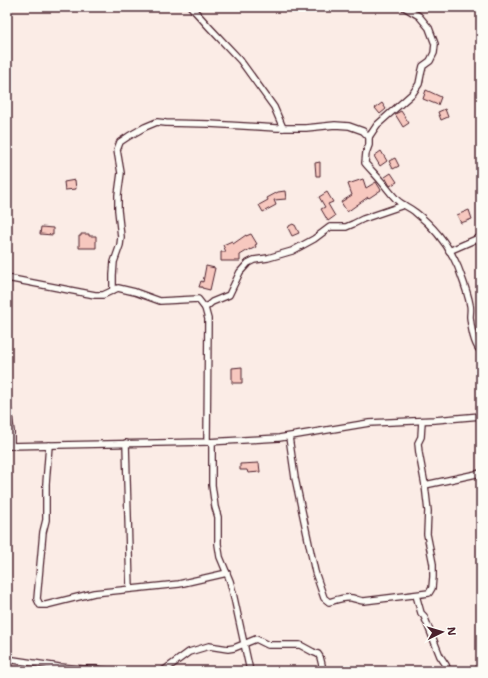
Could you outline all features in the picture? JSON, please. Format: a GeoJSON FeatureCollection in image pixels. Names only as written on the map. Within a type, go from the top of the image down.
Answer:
{"type":"FeatureCollection","features":[{"type":"Feature","properties":{"kind":"street"},"geometry":{"type":"LineString","coordinates":[[191,7],[240,60],[274,107],[283,128]]}},
{"type":"Feature","properties":{"kind":"street"},"geometry":{"type":"LineString","coordinates":[[369,137],[377,125],[413,93],[419,84],[423,66],[430,61],[434,53],[434,44],[429,28],[419,16],[404,7]]}},
{"type":"Feature","properties":{"kind":"street"},"geometry":{"type":"LineString","coordinates":[[113,290],[114,262],[120,246],[121,237],[118,210],[118,195],[121,174],[117,150],[120,142],[145,127],[157,122],[283,128],[306,128],[335,125],[349,126],[363,131],[369,137],[370,145],[366,153],[366,163],[372,171],[398,202],[414,211],[429,225],[449,251],[464,284],[470,306],[470,316],[475,344],[481,351]]}},
{"type":"Feature","properties":{"kind":"street"},"geometry":{"type":"LineString","coordinates":[[205,308],[212,302],[229,295],[240,272],[248,263],[254,260],[268,258],[292,251],[314,239],[330,227],[346,227],[363,218],[404,205]]}},
{"type":"Feature","properties":{"kind":"street"},"geometry":{"type":"LineString","coordinates":[[449,251],[481,237]]}},
{"type":"Feature","properties":{"kind":"street"},"geometry":{"type":"LineString","coordinates":[[7,278],[95,295],[103,295],[118,288],[135,292],[160,301],[198,299],[205,308],[208,319],[209,442],[212,485],[215,507],[218,516],[218,544],[220,557],[234,593],[250,671]]}},
{"type":"Feature","properties":{"kind":"street"},"geometry":{"type":"LineString","coordinates":[[7,400],[10,432],[9,446],[209,442],[279,438],[369,423],[422,421],[481,416]]}},
{"type":"Feature","properties":{"kind":"street"},"geometry":{"type":"LineString","coordinates":[[289,437],[295,478],[315,572],[324,598],[329,602],[345,598],[352,598],[364,602],[429,593],[432,588],[433,564],[427,534],[428,511],[418,443],[421,437],[422,421]]}},
{"type":"Feature","properties":{"kind":"street"},"geometry":{"type":"LineString","coordinates":[[126,443],[130,589]]}},
{"type":"Feature","properties":{"kind":"street"},"geometry":{"type":"LineString","coordinates":[[49,445],[46,484],[46,520],[43,532],[37,599],[40,605],[46,605],[94,593],[179,584],[227,574]]}},
{"type":"Feature","properties":{"kind":"street"},"geometry":{"type":"LineString","coordinates":[[425,485],[481,473]]}},
{"type":"Feature","properties":{"kind":"street"},"geometry":{"type":"LineString","coordinates":[[416,595],[421,613],[424,616],[440,656],[448,671]]}},
{"type":"Feature","properties":{"kind":"street"},"geometry":{"type":"LineString","coordinates":[[163,671],[189,652],[209,646],[228,649],[256,639],[268,645],[300,645],[318,654],[322,665],[320,671]]}},
{"type":"Feature","properties":{"kind":"street"},"geometry":{"type":"LineString","coordinates":[[7,659],[59,667],[108,671]]}},
{"type":"Feature","properties":{"kind":"building"},"geometry":{"type":"Polygon","coordinates":[[[426,90],[441,97],[438,105],[423,99],[426,90]]]}},
{"type":"Feature","properties":{"kind":"building"},"geometry":{"type":"Polygon","coordinates":[[[382,103],[386,109],[380,114],[375,108],[382,103]]]}},
{"type":"Feature","properties":{"kind":"building"},"geometry":{"type":"Polygon","coordinates":[[[445,109],[448,117],[441,120],[438,112],[445,109]]]}},
{"type":"Feature","properties":{"kind":"building"},"geometry":{"type":"Polygon","coordinates":[[[401,111],[409,123],[403,127],[395,114],[401,111]]]}},
{"type":"Feature","properties":{"kind":"building"},"geometry":{"type":"Polygon","coordinates":[[[381,151],[387,161],[380,166],[374,156],[381,151]]]}},
{"type":"Feature","properties":{"kind":"building"},"geometry":{"type":"Polygon","coordinates":[[[395,158],[399,166],[393,169],[389,161],[395,158]]]}},
{"type":"Feature","properties":{"kind":"building"},"geometry":{"type":"Polygon","coordinates":[[[320,162],[320,176],[316,176],[315,163],[320,162]]]}},
{"type":"Feature","properties":{"kind":"building"},"geometry":{"type":"Polygon","coordinates":[[[391,173],[397,182],[390,186],[385,177],[391,173]]]}},
{"type":"Feature","properties":{"kind":"building"},"geometry":{"type":"Polygon","coordinates":[[[363,179],[366,188],[376,182],[381,190],[347,212],[341,202],[352,195],[348,184],[363,179]]]}},
{"type":"Feature","properties":{"kind":"building"},"geometry":{"type":"Polygon","coordinates":[[[75,180],[76,189],[65,190],[64,182],[75,180]]]}},
{"type":"Feature","properties":{"kind":"building"},"geometry":{"type":"Polygon","coordinates":[[[285,191],[286,199],[274,200],[276,205],[263,212],[259,205],[268,200],[267,198],[278,192],[285,191]]]}},
{"type":"Feature","properties":{"kind":"building"},"geometry":{"type":"Polygon","coordinates":[[[327,192],[333,202],[328,204],[335,216],[328,221],[321,209],[325,207],[319,197],[327,192]]]}},
{"type":"Feature","properties":{"kind":"building"},"geometry":{"type":"Polygon","coordinates":[[[469,210],[472,219],[461,223],[457,215],[469,210]]]}},
{"type":"Feature","properties":{"kind":"building"},"geometry":{"type":"Polygon","coordinates":[[[293,224],[299,233],[292,236],[288,228],[293,224]]]}},
{"type":"Feature","properties":{"kind":"building"},"geometry":{"type":"Polygon","coordinates":[[[41,227],[53,228],[53,235],[40,234],[41,227]]]}},
{"type":"Feature","properties":{"kind":"building"},"geometry":{"type":"Polygon","coordinates":[[[81,234],[96,236],[96,248],[79,248],[79,236],[81,236],[81,234]]]}},
{"type":"Feature","properties":{"kind":"building"},"geometry":{"type":"Polygon","coordinates":[[[251,234],[257,244],[255,245],[256,247],[240,255],[240,261],[221,261],[221,252],[226,252],[223,245],[232,241],[233,244],[246,235],[251,234]]]}},
{"type":"Feature","properties":{"kind":"building"},"geometry":{"type":"Polygon","coordinates":[[[206,266],[215,268],[210,290],[199,287],[201,281],[203,282],[206,266]]]}},
{"type":"Feature","properties":{"kind":"building"},"geometry":{"type":"Polygon","coordinates":[[[242,367],[242,383],[232,383],[232,368],[242,367]]]}},
{"type":"Feature","properties":{"kind":"building"},"geometry":{"type":"Polygon","coordinates":[[[259,463],[260,472],[248,473],[247,470],[240,470],[240,464],[259,463]]]}}]}
